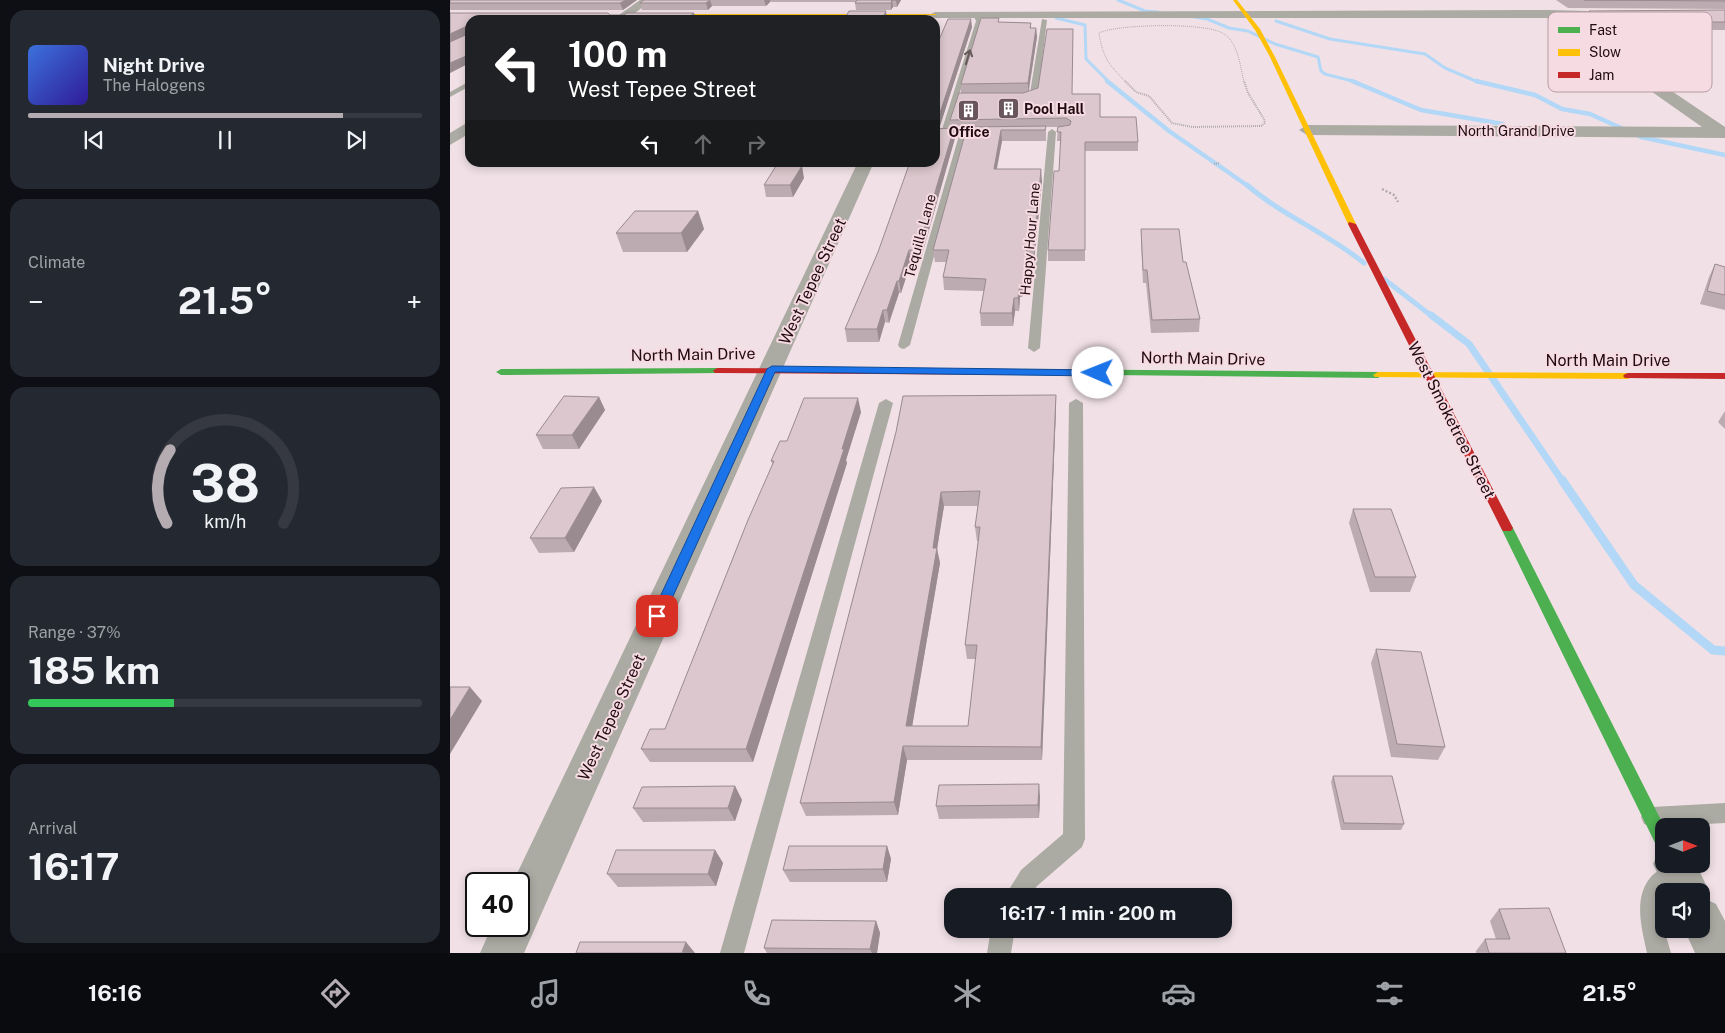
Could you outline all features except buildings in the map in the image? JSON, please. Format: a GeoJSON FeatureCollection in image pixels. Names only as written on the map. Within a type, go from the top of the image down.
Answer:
{"type":"FeatureCollection","features":[{"type":"Feature","properties":{"kind":"street"},"geometry":{"type":"LineString","coordinates":[[626,15],[647,0]]}},
{"type":"Feature","properties":{"kind":"street","name":"West Smoketree Street"},"geometry":{"type":"LineString","coordinates":[[1235,0],[1260,33],[1368,260],[1431,376],[1655,827]]}},
{"type":"Feature","properties":{"kind":"street"},"geometry":{"type":"LineString","coordinates":[[1530,0],[1548,13]]}},
{"type":"Feature","properties":{"kind":"street"},"geometry":{"type":"LineString","coordinates":[[904,15],[1548,15]]}},
{"type":"Feature","properties":{"kind":"street"},"geometry":{"type":"LineString","coordinates":[[1662,92],[1723,134]]}},
{"type":"Feature","properties":{"kind":"street"},"geometry":{"type":"LineString","coordinates":[[450,140],[465,130]]}},
{"type":"Feature","properties":{"kind":"street","name":"North Grand Drive"},"geometry":{"type":"LineString","coordinates":[[1307,130],[1723,134]]}},
{"type":"Feature","properties":{"kind":"street","name":"West Tepee Street"},"geometry":{"type":"LineString","coordinates":[[530,892],[864,167]]}},
{"type":"Feature","properties":{"kind":"street","name":"North Main Drive"},"geometry":{"type":"LineString","coordinates":[[501,372],[772,369],[1431,376],[1725,376]]}},
{"type":"Feature","properties":{"kind":"street"},"geometry":{"type":"LineString","coordinates":[[502,953],[509,937]]}},
{"type":"Feature","properties":{"kind":"street"},"geometry":{"type":"LineString","coordinates":[[1710,937],[1718,953]]}},
{"type":"Feature","properties":{"kind":"lane"},"geometry":{"type":"LineString","coordinates":[[940,132],[955,98],[979,21],[976,15]]}},
{"type":"Feature","properties":{"kind":"lane"},"geometry":{"type":"LineString","coordinates":[[1014,98],[1029,98],[1034,95],[1044,20]]}},
{"type":"Feature","properties":{"kind":"lane"},"geometry":{"type":"LineString","coordinates":[[450,96],[465,86]]}},
{"type":"Feature","properties":{"kind":"lane"},"geometry":{"type":"LineString","coordinates":[[955,98],[965,98]]}},
{"type":"Feature","properties":{"kind":"lane","name":"Happy Hour Lane"},"geometry":{"type":"LineString","coordinates":[[1034,348],[1051,132]]}},
{"type":"Feature","properties":{"kind":"lane","name":"Tequilla Lane"},"geometry":{"type":"LineString","coordinates":[[904,345],[968,134],[940,134]]}},
{"type":"Feature","properties":{"kind":"lane"},"geometry":{"type":"LineString","coordinates":[[732,953],[886,403]]}},
{"type":"Feature","properties":{"kind":"lane"},"geometry":{"type":"LineString","coordinates":[[1021,888],[1028,878],[1074,838],[1076,403]]}},
{"type":"Feature","properties":{"kind":"lane"},"geometry":{"type":"LineString","coordinates":[[1650,817],[1725,813]]}},
{"type":"Feature","properties":{"kind":"lane"},"geometry":{"type":"LineString","coordinates":[[1659,953],[1653,924],[1652,903],[1658,886],[1670,873]]}},
{"type":"Feature","properties":{"kind":"lane"},"geometry":{"type":"LineString","coordinates":[[999,953],[1002,938]]}},
{"type":"Feature","properties":{"kind":"path"},"geometry":{"type":"LineString","coordinates":[[1202,26],[1221,30],[1230,38],[1241,65],[1248,94],[1264,117],[1265,123],[1261,126],[1211,128],[1172,123],[1165,117],[1150,96],[1136,92],[1109,65],[1102,52],[1099,33],[1138,27],[1202,26]]}},
{"type":"Feature","properties":{"kind":"path"},"geometry":{"type":"LineString","coordinates":[[1214,164],[1220,163]]}},
{"type":"Feature","properties":{"kind":"path"},"geometry":{"type":"LineString","coordinates":[[1382,189],[1394,194],[1398,202]]}},
{"type":"Feature","properties":{"kind":"waterway"},"geometry":{"type":"LineString","coordinates":[[1118,0],[1145,11],[1158,12]]}},
{"type":"Feature","properties":{"kind":"waterway"},"geometry":{"type":"LineString","coordinates":[[1194,17],[1207,19],[1229,28],[1248,31],[1275,44],[1318,57],[1321,71],[1325,74],[1356,82]]}},
{"type":"Feature","properties":{"kind":"waterway"},"geometry":{"type":"LineString","coordinates":[[1056,18],[1085,25],[1086,59],[1109,82]]}},
{"type":"Feature","properties":{"kind":"waterway"},"geometry":{"type":"LineString","coordinates":[[1276,21],[1330,39],[1425,54],[1445,68],[1478,82]]}},
{"type":"Feature","properties":{"kind":"waterway"},"geometry":{"type":"LineString","coordinates":[[1107,81],[1169,131],[1248,186]]}},
{"type":"Feature","properties":{"kind":"waterway"},"geometry":{"type":"LineString","coordinates":[[1352,81],[1421,110],[1503,124]]}},
{"type":"Feature","properties":{"kind":"waterway"},"geometry":{"type":"LineString","coordinates":[[1476,81],[1535,95],[1562,109],[1590,114],[1641,137],[1725,155]]}},
{"type":"Feature","properties":{"kind":"waterway"},"geometry":{"type":"LineString","coordinates":[[1247,185],[1275,206],[1350,252],[1364,263]]}},
{"type":"Feature","properties":{"kind":"waterway"},"geometry":{"type":"LineString","coordinates":[[1384,279],[1433,317]]}},
{"type":"Feature","properties":{"kind":"waterway"},"geometry":{"type":"LineString","coordinates":[[1431,315],[1469,344],[1563,482]]}},
{"type":"Feature","properties":{"kind":"waterway"},"geometry":{"type":"LineString","coordinates":[[1562,480],[1634,585],[1713,650],[1725,651]]}},
{"type":"Feature","properties":{"kind":"traffic: fast"},"geometry":{"type":"LineString","coordinates":[[501,372],[718,371]]}},
{"type":"Feature","properties":{"kind":"traffic: fast"},"geometry":{"type":"LineString","coordinates":[[1020,372],[1378,375]]}},
{"type":"Feature","properties":{"kind":"traffic: fast"},"geometry":{"type":"LineString","coordinates":[[1507,528],[1655,825]]}},
{"type":"Feature","properties":{"kind":"traffic: slow"},"geometry":{"type":"LineString","coordinates":[[1235,0],[1257,29],[1272,57],[1352,224]]}},
{"type":"Feature","properties":{"kind":"traffic: slow"},"geometry":{"type":"LineString","coordinates":[[656,15],[935,15]]}},
{"type":"Feature","properties":{"kind":"traffic: slow"},"geometry":{"type":"LineString","coordinates":[[1378,375],[1628,376]]}},
{"type":"Feature","properties":{"kind":"traffic: jam"},"geometry":{"type":"LineString","coordinates":[[1352,224],[1507,528]]}},
{"type":"Feature","properties":{"kind":"traffic: jam"},"geometry":{"type":"LineString","coordinates":[[718,371],[1020,372]]}},
{"type":"Feature","properties":{"kind":"traffic: jam"},"geometry":{"type":"LineString","coordinates":[[1628,376],[1725,376]]}},
{"type":"Feature","properties":{"kind":"place","name":"Pool Hall"},"geometry":{"type":"Point","coordinates":[1008,109]}},
{"type":"Feature","properties":{"kind":"place","name":"Office"},"geometry":{"type":"Point","coordinates":[969,110]}},
{"type":"Feature","properties":{"kind":"route"},"geometry":{"type":"LineString","coordinates":[[657,616],[772,369],[1098,373]]}}]}
